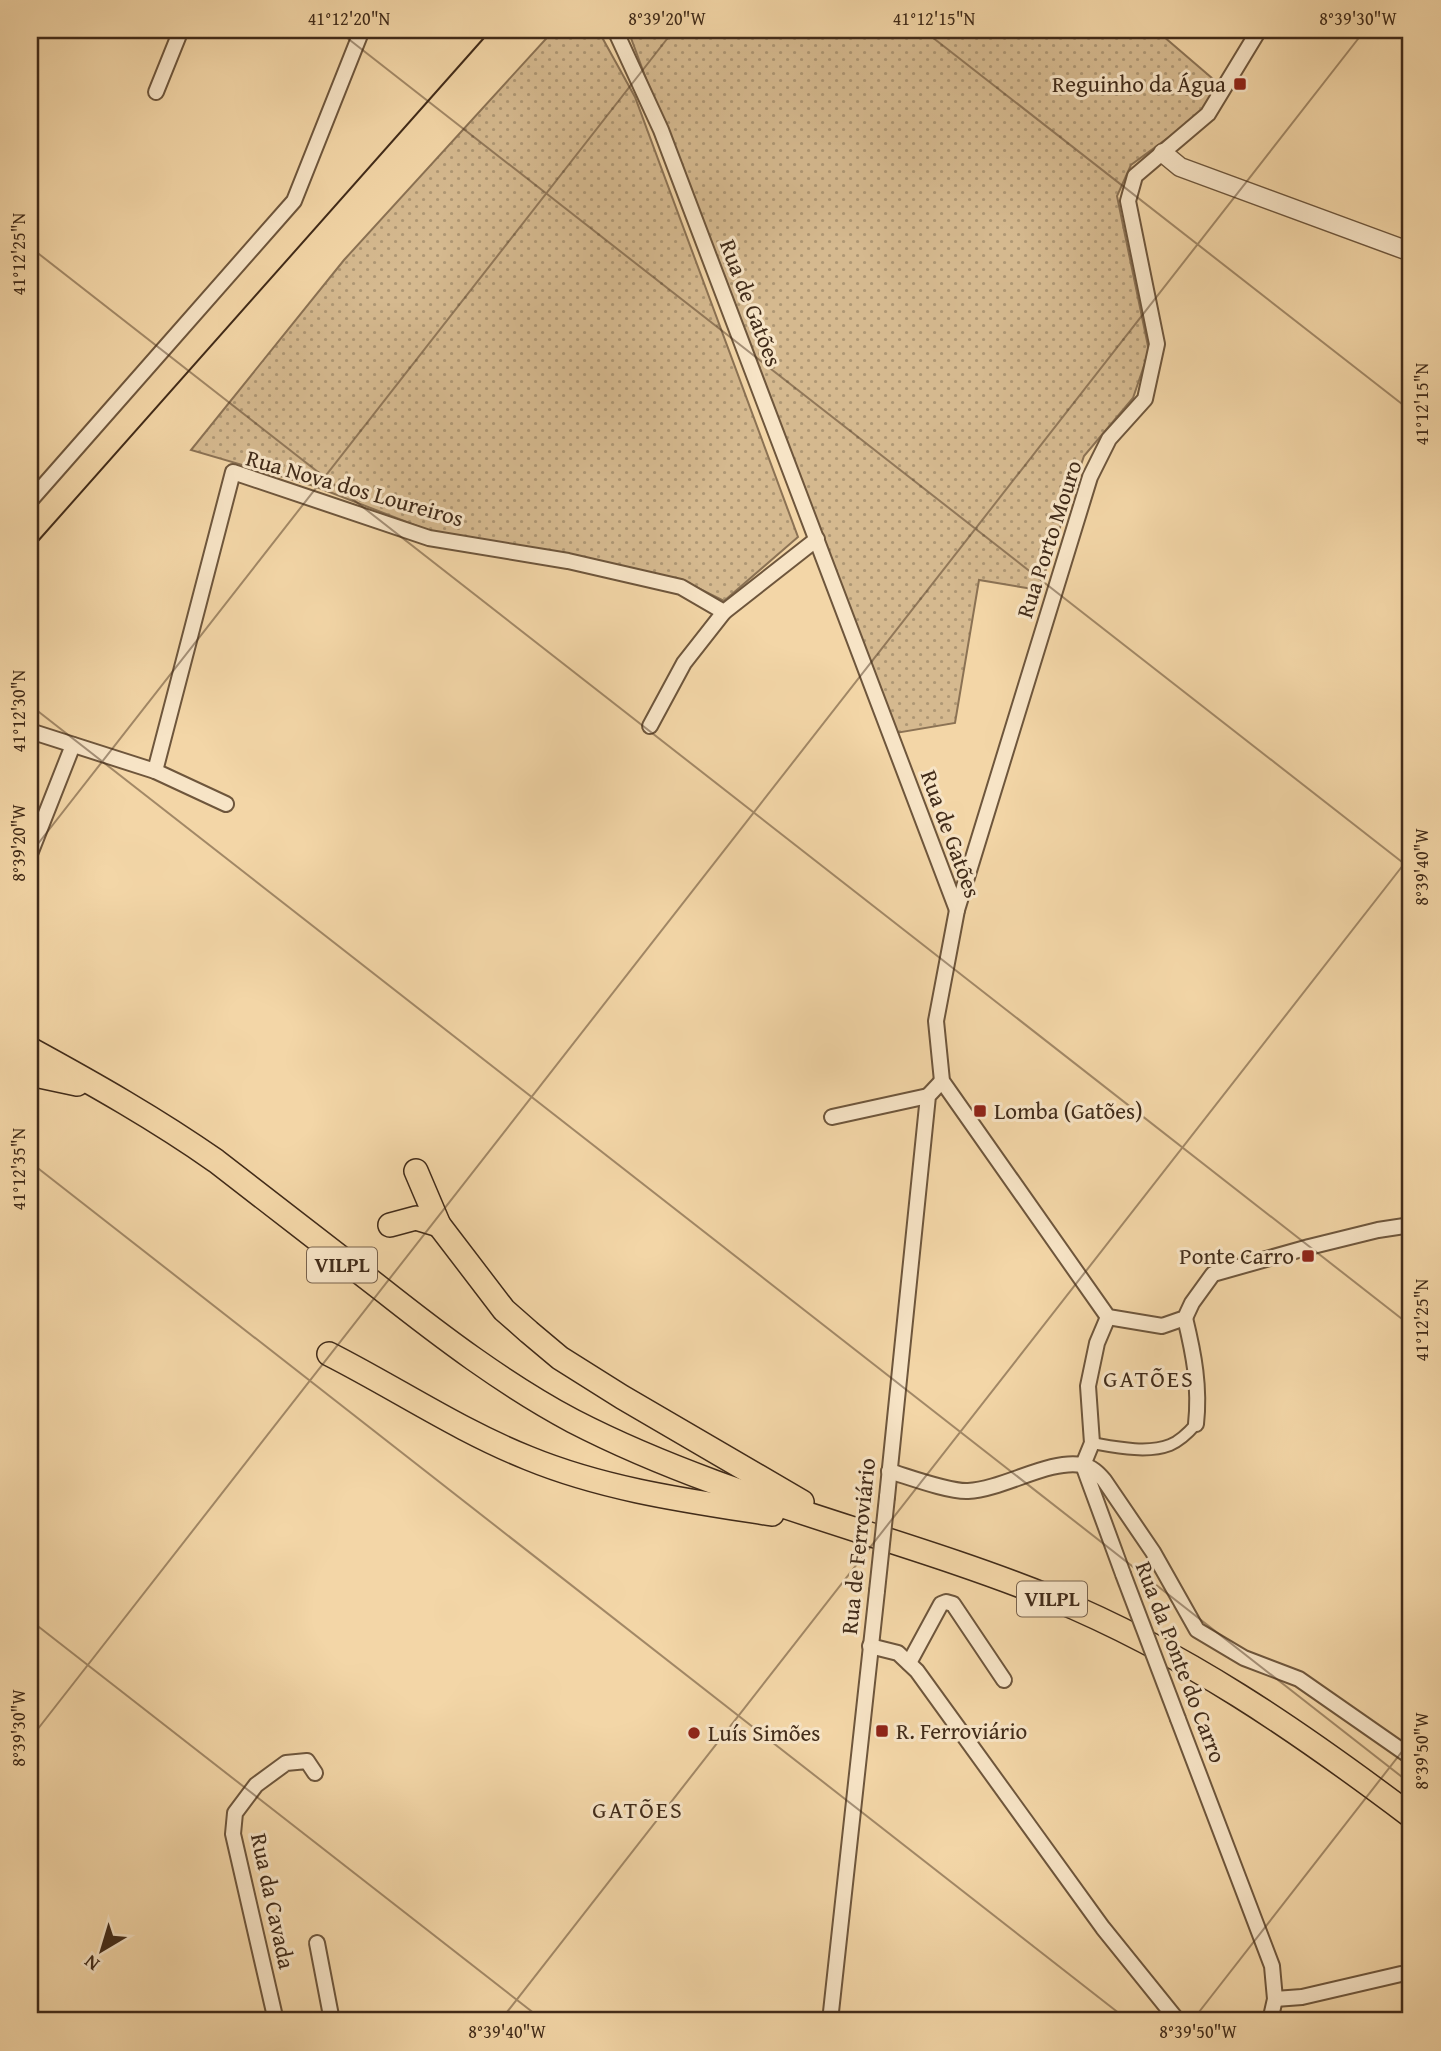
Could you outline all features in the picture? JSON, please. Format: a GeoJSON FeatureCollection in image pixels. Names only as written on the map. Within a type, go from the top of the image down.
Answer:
{"type":"FeatureCollection","features":[{"type":"Feature","properties":{"kind":"highway","name":"VILPL"},"geometry":{"type":"LineString","coordinates":[[30,1049],[108,1091],[208,1155],[436,1332],[504,1380],[572,1420],[694,1476],[972,1568],[1048,1597],[1138,1637],[1183,1660],[1255,1704],[1411,1816]]}},
{"type":"Feature","properties":{"kind":"highway","name":"VILPL"},"geometry":{"type":"LineString","coordinates":[[30,1074],[81,1084],[180,1141],[500,1383],[608,1443],[655,1459]]}},
{"type":"Feature","properties":{"kind":"highway"},"geometry":{"type":"LineString","coordinates":[[416,1171],[439,1225],[504,1311],[561,1358],[796,1498],[830,1523]]}},
{"type":"Feature","properties":{"kind":"highway"},"geometry":{"type":"LineString","coordinates":[[390,1225],[416,1218],[439,1225]]}},
{"type":"Feature","properties":{"kind":"highway"},"geometry":{"type":"LineString","coordinates":[[329,1354],[380,1380],[478,1437],[529,1459],[649,1495],[830,1523]]}},
{"type":"Feature","properties":{"kind":"street"},"geometry":{"type":"LineString","coordinates":[[156,92],[181,30]]}},
{"type":"Feature","properties":{"kind":"street"},"geometry":{"type":"LineString","coordinates":[[30,501],[294,201],[362,30]]}},
{"type":"Feature","properties":{"kind":"street","name":"Rua de Gatões"},"geometry":{"type":"LineString","coordinates":[[615,30],[661,130],[957,910],[936,1021],[942,1081],[1108,1317]]}},
{"type":"Feature","properties":{"kind":"street","name":"Rua Porto Mouro"},"geometry":{"type":"LineString","coordinates":[[957,910],[1090,477],[1109,439],[1144,399],[1157,344],[1128,201],[1135,176],[1208,114],[1259,30]]}},
{"type":"Feature","properties":{"kind":"street"},"geometry":{"type":"LineString","coordinates":[[1163,153],[1180,167],[1411,252]]}},
{"type":"Feature","properties":{"kind":"street","name":"Rua Nova dos Loureiros"},"geometry":{"type":"LineString","coordinates":[[155,771],[233,472],[429,538],[568,561],[681,587],[724,612]]}},
{"type":"Feature","properties":{"kind":"street"},"geometry":{"type":"LineString","coordinates":[[650,726],[684,663],[724,612],[817,538]]}},
{"type":"Feature","properties":{"kind":"street"},"geometry":{"type":"LineString","coordinates":[[30,732],[155,771],[226,804]]}},
{"type":"Feature","properties":{"kind":"street"},"geometry":{"type":"LineString","coordinates":[[30,854],[73,745]]}},
{"type":"Feature","properties":{"kind":"street"},"geometry":{"type":"LineString","coordinates":[[832,1117],[928,1096],[942,1081]]}},
{"type":"Feature","properties":{"kind":"street","name":"Rua de Ferroviário"},"geometry":{"type":"LineString","coordinates":[[831,2021],[928,1096]]}},
{"type":"Feature","properties":{"kind":"street"},"geometry":{"type":"LineString","coordinates":[[1092,1443],[1122,1448],[1170,1446],[1196,1424],[1199,1398],[1196,1364],[1185,1318],[1192,1303],[1213,1274],[1309,1247],[1411,1225]]}},
{"type":"Feature","properties":{"kind":"street"},"geometry":{"type":"LineString","coordinates":[[1083,1465],[1092,1443],[1088,1386],[1097,1343],[1108,1317],[1162,1326],[1185,1318]]}},
{"type":"Feature","properties":{"kind":"street"},"geometry":{"type":"LineString","coordinates":[[889,1471],[964,1491],[990,1489],[1063,1465],[1083,1465],[1094,1470],[1111,1490],[1153,1552],[1197,1630],[1244,1658],[1299,1679],[1411,1757]]}},
{"type":"Feature","properties":{"kind":"street","name":"Rua da Ponte do Carro"},"geometry":{"type":"LineString","coordinates":[[1083,1465],[1272,1966],[1275,1999],[1270,2021]]}},
{"type":"Feature","properties":{"kind":"street"},"geometry":{"type":"LineString","coordinates":[[909,1663],[941,1604],[946,1602],[953,1604],[1003,1680]]}},
{"type":"Feature","properties":{"kind":"street"},"geometry":{"type":"LineString","coordinates":[[870,1646],[898,1653],[917,1671],[1103,1928],[1178,2021]]}},
{"type":"Feature","properties":{"kind":"street","name":"Rua da Cavada"},"geometry":{"type":"LineString","coordinates":[[276,2021],[233,1834],[235,1813],[256,1785],[286,1763],[307,1761],[315,1773]]}},
{"type":"Feature","properties":{"kind":"street"},"geometry":{"type":"LineString","coordinates":[[317,1943],[332,2021]]}},
{"type":"Feature","properties":{"kind":"street"},"geometry":{"type":"LineString","coordinates":[[1275,1999],[1302,1997],[1411,1974]]}},
{"type":"Feature","properties":{"kind":"shaded area"},"geometry":{"type":"Polygon","coordinates":[[[554,30],[598,30],[635,97],[798,537],[724,601],[682,580],[630,572],[563,552],[554,554],[480,544],[430,531],[314,486],[191,450],[344,260],[554,30]]]}},
{"type":"Feature","properties":{"kind":"shaded area"},"geometry":{"type":"Polygon","coordinates":[[[628,30],[1156,30],[1220,85],[1202,113],[1131,165],[1117,196],[1149,351],[1133,398],[1084,456],[1039,590],[979,580],[955,723],[896,733],[628,30]]]}},
{"type":"Feature","properties":{"kind":"tram line"},"geometry":{"type":"LineString","coordinates":[[30,550],[491,30]]}},
{"type":"Feature","properties":{"kind":"place","name":"Reguinho da Água"},"geometry":{"type":"Point","coordinates":[1240,84]}},
{"type":"Feature","properties":{"kind":"place","name":"Lomba (Gatões)"},"geometry":{"type":"Point","coordinates":[980,1111]}},
{"type":"Feature","properties":{"kind":"place","name":"Ponte Carro"},"geometry":{"type":"Point","coordinates":[1308,1256]}},
{"type":"Feature","properties":{"kind":"place","name":"R. Ferroviário"},"geometry":{"type":"Point","coordinates":[882,1731]}},
{"type":"Feature","properties":{"kind":"place","name":"Luís Simões"},"geometry":{"type":"Point","coordinates":[694,1733]}},
{"type":"Feature","properties":{"kind":"district","name":"GATÕES"},"geometry":{"type":"Point","coordinates":[1149,1379]}},
{"type":"Feature","properties":{"kind":"district","name":"GATÕES"},"geometry":{"type":"Point","coordinates":[638,1810]}}]}
